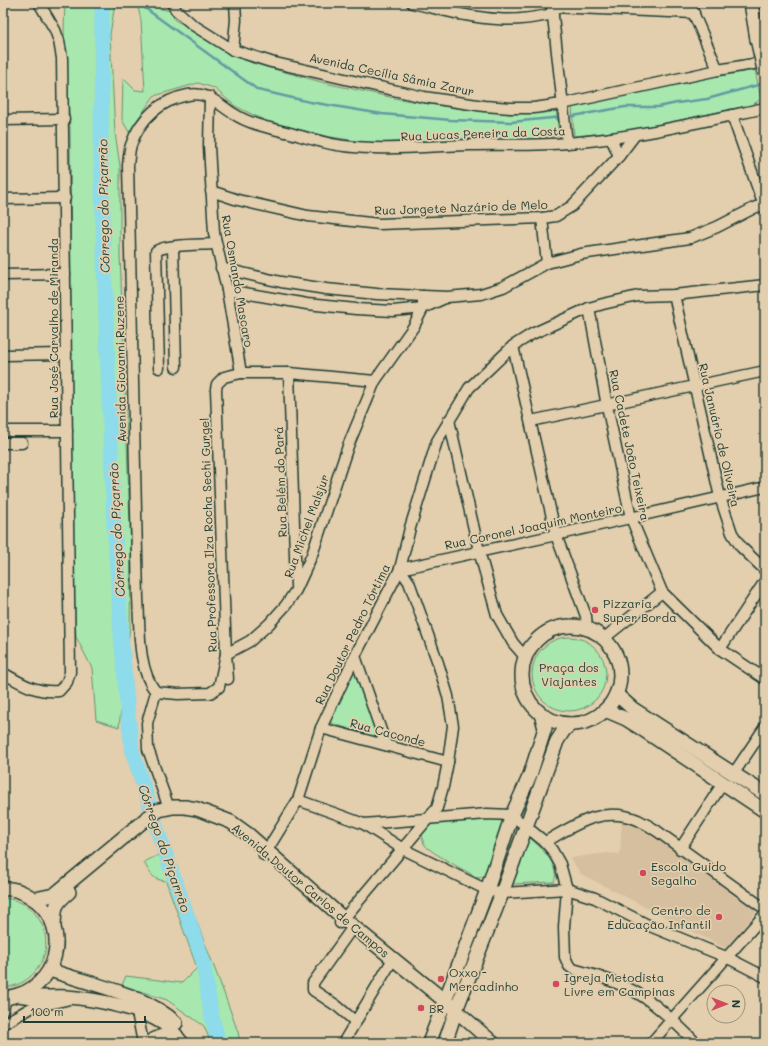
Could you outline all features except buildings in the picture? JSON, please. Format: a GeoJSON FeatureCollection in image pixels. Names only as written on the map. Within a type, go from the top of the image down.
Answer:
{"type":"FeatureCollection","features":[{"type":"Feature","properties":{"kind":"main road"},"geometry":{"type":"LineString","coordinates":[[751,3],[765,74]]}},
{"type":"Feature","properties":{"kind":"main road"},"geometry":{"type":"LineString","coordinates":[[566,627],[587,629],[603,639],[611,647],[617,658],[619,669],[620,681],[610,706],[600,715],[589,721],[571,724],[550,720],[541,714],[528,698],[522,678],[526,658],[531,648],[546,634],[556,629],[566,627]]}},
{"type":"Feature","properties":{"kind":"main road"},"geometry":{"type":"LineString","coordinates":[[616,694],[633,709],[765,794]]}},
{"type":"Feature","properties":{"kind":"main road"},"geometry":{"type":"LineString","coordinates":[[605,710],[642,729],[765,811]]}},
{"type":"Feature","properties":{"kind":"main road"},"geometry":{"type":"LineString","coordinates":[[429,1043],[487,890],[512,815],[530,775],[545,728],[541,714]]}},
{"type":"Feature","properties":{"kind":"main road"},"geometry":{"type":"LineString","coordinates":[[445,1043],[557,741],[564,730],[571,724]]}},
{"type":"Feature","properties":{"kind":"main road","name":"Avenida Doutor Carlos de Campos"},"geometry":{"type":"LineString","coordinates":[[164,811],[185,807],[197,809],[215,815],[237,827],[390,964],[444,1004]]}},
{"type":"Feature","properties":{"kind":"main road"},"geometry":{"type":"LineString","coordinates":[[35,899],[54,895],[148,820],[164,811]]}},
{"type":"Feature","properties":{"kind":"main road"},"geometry":{"type":"LineString","coordinates":[[8,1000],[35,987],[50,970],[55,956],[57,941],[54,926],[54,908],[58,902],[148,820]]}},
{"type":"Feature","properties":{"kind":"main road"},"geometry":{"type":"LineString","coordinates":[[3,889],[23,892],[35,899],[46,911],[54,926]]}},
{"type":"Feature","properties":{"kind":"main road","name":"Avenida Doutor Carlos de Campos"},"geometry":{"type":"LineString","coordinates":[[345,924],[444,1004],[480,1043]]}},
{"type":"Feature","properties":{"kind":"main road"},"geometry":{"type":"LineString","coordinates":[[50,970],[107,988],[139,1006],[163,1023],[179,1039]]}},
{"type":"Feature","properties":{"kind":"main road"},"geometry":{"type":"LineString","coordinates":[[8,1000],[32,998],[77,998],[113,1004],[139,1006],[161,1012],[174,1021],[181,1028],[187,1038],[188,1043]]}},
{"type":"Feature","properties":{"kind":"main road","name":"Avenida Doutor Carlos de Campos"},"geometry":{"type":"LineString","coordinates":[[455,1015],[493,1043]]}},
{"type":"Feature","properties":{"kind":"main road"},"geometry":{"type":"LineString","coordinates":[[149,1043],[160,1037],[179,1039]]}},
{"type":"Feature","properties":{"kind":"street","name":"Rua José Carvalho de Miranda"},"geometry":{"type":"LineString","coordinates":[[3,673],[32,689],[48,692],[59,691],[67,682],[70,672],[64,119],[62,58],[59,41],[40,3]]}},
{"type":"Feature","properties":{"kind":"street","name":"Avenida Cecília Sâmia Zarur"},"geometry":{"type":"LineString","coordinates":[[172,3],[176,10],[193,25],[233,50],[271,62],[424,97],[484,106],[511,108],[563,107],[718,70],[765,62]]}},
{"type":"Feature","properties":{"kind":"street"},"geometry":{"type":"LineString","coordinates":[[233,50],[236,20],[235,3]]}},
{"type":"Feature","properties":{"kind":"street"},"geometry":{"type":"LineString","coordinates":[[412,3],[499,20],[542,16],[552,8],[694,13]]}},
{"type":"Feature","properties":{"kind":"street"},"geometry":{"type":"LineString","coordinates":[[689,3],[718,70]]}},
{"type":"Feature","properties":{"kind":"street"},"geometry":{"type":"LineString","coordinates":[[552,8],[567,143]]}},
{"type":"Feature","properties":{"kind":"street","name":"Avenida Giovanni Ruzene"},"geometry":{"type":"LineString","coordinates":[[156,692],[150,685],[145,673],[141,644],[138,598],[128,165],[130,146],[138,128],[149,114],[160,105],[182,96],[198,94],[210,97]]}},
{"type":"Feature","properties":{"kind":"street","name":"Rua Lucas Pereira da Costa"},"geometry":{"type":"LineString","coordinates":[[210,97],[235,115],[252,123],[331,144],[370,149],[567,143],[635,134],[765,108]]}},
{"type":"Feature","properties":{"kind":"street","name":"Rua Osmando Mascaro"},"geometry":{"type":"LineString","coordinates":[[210,97],[209,146],[215,244],[227,290],[241,374]]}},
{"type":"Feature","properties":{"kind":"street"},"geometry":{"type":"LineString","coordinates":[[221,268],[288,284],[376,294],[447,297],[481,294],[492,291],[503,287],[547,263],[582,254],[690,238],[717,227],[763,204],[732,115]]}},
{"type":"Feature","properties":{"kind":"street"},"geometry":{"type":"LineString","coordinates":[[3,120],[64,119]]}},
{"type":"Feature","properties":{"kind":"street","name":"Rua Jorgete Nazário de Melo"},"geometry":{"type":"LineString","coordinates":[[211,191],[238,200],[308,216],[378,224],[542,218],[556,216],[572,206],[619,156],[635,134]]}},
{"type":"Feature","properties":{"kind":"street"},"geometry":{"type":"LineString","coordinates":[[611,138],[619,156]]}},
{"type":"Feature","properties":{"kind":"street"},"geometry":{"type":"LineString","coordinates":[[3,199],[65,198]]}},
{"type":"Feature","properties":{"kind":"street"},"geometry":{"type":"LineString","coordinates":[[542,218],[547,263]]}},
{"type":"Feature","properties":{"kind":"street"},"geometry":{"type":"LineString","coordinates":[[159,368],[156,251],[159,249],[173,247],[215,244]]}},
{"type":"Feature","properties":{"kind":"street"},"geometry":{"type":"LineString","coordinates":[[173,247],[176,368]]}},
{"type":"Feature","properties":{"kind":"street"},"geometry":{"type":"LineString","coordinates":[[3,275],[65,274]]}},
{"type":"Feature","properties":{"kind":"street","name":"Rua Doutor Pedro Tórtima"},"geometry":{"type":"LineString","coordinates":[[266,853],[298,800],[321,728],[355,656],[400,568],[410,528],[437,441],[469,388],[513,346],[532,334],[589,308],[638,296],[674,295],[765,286]]}},
{"type":"Feature","properties":{"kind":"street"},"geometry":{"type":"LineString","coordinates":[[227,290],[330,307],[393,311],[423,308],[447,297]]}},
{"type":"Feature","properties":{"kind":"street","name":"Rua Januário de Oliveira"},"geometry":{"type":"LineString","coordinates":[[674,295],[720,497],[732,533],[741,547],[765,570]]}},
{"type":"Feature","properties":{"kind":"street","name":"Rua Michel Malsjur"},"geometry":{"type":"LineString","coordinates":[[226,654],[250,641],[269,624],[286,605],[296,590],[312,555],[348,446],[375,380],[414,326],[423,308],[423,296]]}},
{"type":"Feature","properties":{"kind":"street","name":"Rua Cadete João Teixeira"},"geometry":{"type":"LineString","coordinates":[[589,308],[607,406],[631,518],[662,592],[720,649],[765,679]]}},
{"type":"Feature","properties":{"kind":"street"},"geometry":{"type":"LineString","coordinates":[[513,346],[556,535],[582,601],[586,616],[587,629]]}},
{"type":"Feature","properties":{"kind":"street"},"geometry":{"type":"LineString","coordinates":[[3,355],[66,354]]}},
{"type":"Feature","properties":{"kind":"street"},"geometry":{"type":"LineString","coordinates":[[531,421],[607,406],[765,371]]}},
{"type":"Feature","properties":{"kind":"street"},"geometry":{"type":"LineString","coordinates":[[241,374],[289,373],[375,380]]}},
{"type":"Feature","properties":{"kind":"street","name":"Rua Belém do Pará"},"geometry":{"type":"LineString","coordinates":[[289,373],[296,590]]}},
{"type":"Feature","properties":{"kind":"street","name":"Rua Professora Ilza Rocha Sechi Gurgel"},"geometry":{"type":"LineString","coordinates":[[228,679],[216,389],[217,384],[224,377],[241,374]]}},
{"type":"Feature","properties":{"kind":"street"},"geometry":{"type":"LineString","coordinates":[[449,420],[479,552],[498,615],[513,643],[526,658]]}},
{"type":"Feature","properties":{"kind":"street"},"geometry":{"type":"LineString","coordinates":[[3,431],[67,431]]}},
{"type":"Feature","properties":{"kind":"street"},"geometry":{"type":"LineString","coordinates":[[3,443],[22,443]]}},
{"type":"Feature","properties":{"kind":"street","name":"Rua Coronel Joaquim Monteiro"},"geometry":{"type":"LineString","coordinates":[[400,568],[556,535],[765,487]]}},
{"type":"Feature","properties":{"kind":"street"},"geometry":{"type":"LineString","coordinates":[[356,1022],[337,1006],[313,990],[313,983],[345,924],[437,808],[448,762],[453,726],[448,696],[438,663],[409,582],[400,568]]}},
{"type":"Feature","properties":{"kind":"street"},"geometry":{"type":"LineString","coordinates":[[720,649],[765,581]]}},
{"type":"Feature","properties":{"kind":"street"},"geometry":{"type":"LineString","coordinates":[[603,639],[662,592]]}},
{"type":"Feature","properties":{"kind":"street"},"geometry":{"type":"LineString","coordinates":[[164,811],[148,749],[147,723],[156,692],[178,694],[210,693],[219,687],[226,654]]}},
{"type":"Feature","properties":{"kind":"street"},"geometry":{"type":"LineString","coordinates":[[355,656],[386,745]]}},
{"type":"Feature","properties":{"kind":"street"},"geometry":{"type":"LineString","coordinates":[[734,773],[765,727]]}},
{"type":"Feature","properties":{"kind":"street","name":"Rua Caconde"},"geometry":{"type":"LineString","coordinates":[[321,728],[448,762]]}},
{"type":"Feature","properties":{"kind":"street"},"geometry":{"type":"LineString","coordinates":[[680,849],[724,783]]}},
{"type":"Feature","properties":{"kind":"street"},"geometry":{"type":"LineString","coordinates":[[298,800],[364,824],[403,849],[487,890],[502,892],[567,889],[595,898],[650,926],[726,957],[765,977]]}},
{"type":"Feature","properties":{"kind":"street"},"geometry":{"type":"LineString","coordinates":[[364,824],[487,814],[512,815],[545,842],[552,850],[560,864],[567,889],[564,927],[565,957],[569,966],[573,969],[612,981],[647,999],[696,1043]]}},
{"type":"Feature","properties":{"kind":"street"},"geometry":{"type":"LineString","coordinates":[[545,842],[589,818],[603,815],[618,815],[638,820],[657,831],[765,909]]}},
{"type":"Feature","properties":{"kind":"street"},"geometry":{"type":"LineString","coordinates":[[651,1043],[765,914]]}},
{"type":"Feature","properties":{"kind":"street"},"geometry":{"type":"LineString","coordinates":[[343,1043],[390,964]]}},
{"type":"Feature","properties":{"kind":"street"},"geometry":{"type":"LineString","coordinates":[[3,1024],[31,1008],[77,998]]}},
{"type":"Feature","properties":{"kind":"street"},"geometry":{"type":"LineString","coordinates":[[139,1006],[143,1043]]}},
{"type":"Feature","properties":{"kind":"shaded area","name":"Escola Guido Segalho"},"geometry":{"type":"Polygon","coordinates":[[[622,820],[634,824],[653,836],[758,909],[727,949],[581,874],[570,858],[606,853],[620,854],[622,820]]]}},
{"type":"Feature","properties":{"kind":"green space"},"geometry":{"type":"Polygon","coordinates":[[[65,3],[115,3],[110,35],[115,133],[120,166],[120,254],[131,552],[130,626],[119,727],[96,720],[92,668],[76,637],[72,506],[70,129],[64,30],[65,3]]]}},
{"type":"Feature","properties":{"kind":"green space"},"geometry":{"type":"Polygon","coordinates":[[[137,3],[153,3],[154,7],[170,11],[175,20],[252,63],[325,83],[399,99],[455,108],[510,114],[556,108],[559,135],[528,140],[489,139],[370,143],[331,137],[270,123],[235,106],[214,88],[198,83],[154,96],[129,132],[122,120],[123,78],[135,90],[145,91],[141,20],[137,3]]]}},
{"type":"Feature","properties":{"kind":"green space"},"geometry":{"type":"Polygon","coordinates":[[[755,70],[761,99],[752,105],[628,131],[574,136],[572,106],[712,77],[755,70]]]}},
{"type":"Feature","properties":{"kind":"green space","name":"Praça dos Viajantes"},"geometry":{"type":"Polygon","coordinates":[[[569,637],[590,643],[600,653],[606,674],[600,695],[590,705],[569,711],[548,705],[538,695],[532,674],[538,653],[548,643],[569,637]]]}},
{"type":"Feature","properties":{"kind":"green space"},"geometry":{"type":"Polygon","coordinates":[[[354,670],[357,670],[379,730],[376,736],[334,724],[327,720],[354,670]]]}},
{"type":"Feature","properties":{"kind":"green space"},"geometry":{"type":"Polygon","coordinates":[[[501,818],[504,821],[485,876],[478,878],[458,867],[428,848],[423,841],[422,837],[424,830],[435,821],[501,818]]]}},
{"type":"Feature","properties":{"kind":"green space"},"geometry":{"type":"Polygon","coordinates":[[[525,834],[543,850],[551,861],[554,866],[555,873],[554,882],[513,884],[509,880],[525,834]]]}},
{"type":"Feature","properties":{"kind":"green space"},"geometry":{"type":"Polygon","coordinates":[[[169,850],[221,985],[238,1032],[240,1043],[211,1043],[204,1026],[167,1000],[122,985],[126,976],[182,983],[197,968],[166,881],[152,876],[144,862],[169,850]]]}},
{"type":"Feature","properties":{"kind":"green space"},"geometry":{"type":"Polygon","coordinates":[[[3,898],[18,901],[31,909],[39,920],[44,932],[46,946],[43,959],[35,972],[23,982],[6,987],[3,987],[3,898]]]}},
{"type":"Feature","properties":{"kind":"waterway","name":"Córrego do Piçarrão"},"geometry":{"type":"LineString","coordinates":[[102,3],[101,153],[114,522],[121,634],[132,750],[159,835],[203,961],[211,1013],[219,1043]]}},
{"type":"Feature","properties":{"kind":"waterway"},"geometry":{"type":"LineString","coordinates":[[138,3],[258,90],[310,102],[382,114],[451,120],[511,122],[562,117]]}},
{"type":"Feature","properties":{"kind":"waterway"},"geometry":{"type":"LineString","coordinates":[[567,117],[625,107],[658,107],[707,99],[765,83]]}},
{"type":"Feature","properties":{"kind":"place","name":"Pizzaria Super Borda"},"geometry":{"type":"Point","coordinates":[595,610]}},
{"type":"Feature","properties":{"kind":"place","name":"Escola Guido Segalho"},"geometry":{"type":"Point","coordinates":[643,873]}},
{"type":"Feature","properties":{"kind":"place","name":"Centro de Educação Infantil"},"geometry":{"type":"Point","coordinates":[719,917]}},
{"type":"Feature","properties":{"kind":"place","name":"Oxxo - Mercadinho"},"geometry":{"type":"Point","coordinates":[441,979]}},
{"type":"Feature","properties":{"kind":"place","name":"Igreja Metodista Livre em Campinas"},"geometry":{"type":"Point","coordinates":[556,984]}},
{"type":"Feature","properties":{"kind":"place","name":"BR"},"geometry":{"type":"Point","coordinates":[421,1008]}}]}
